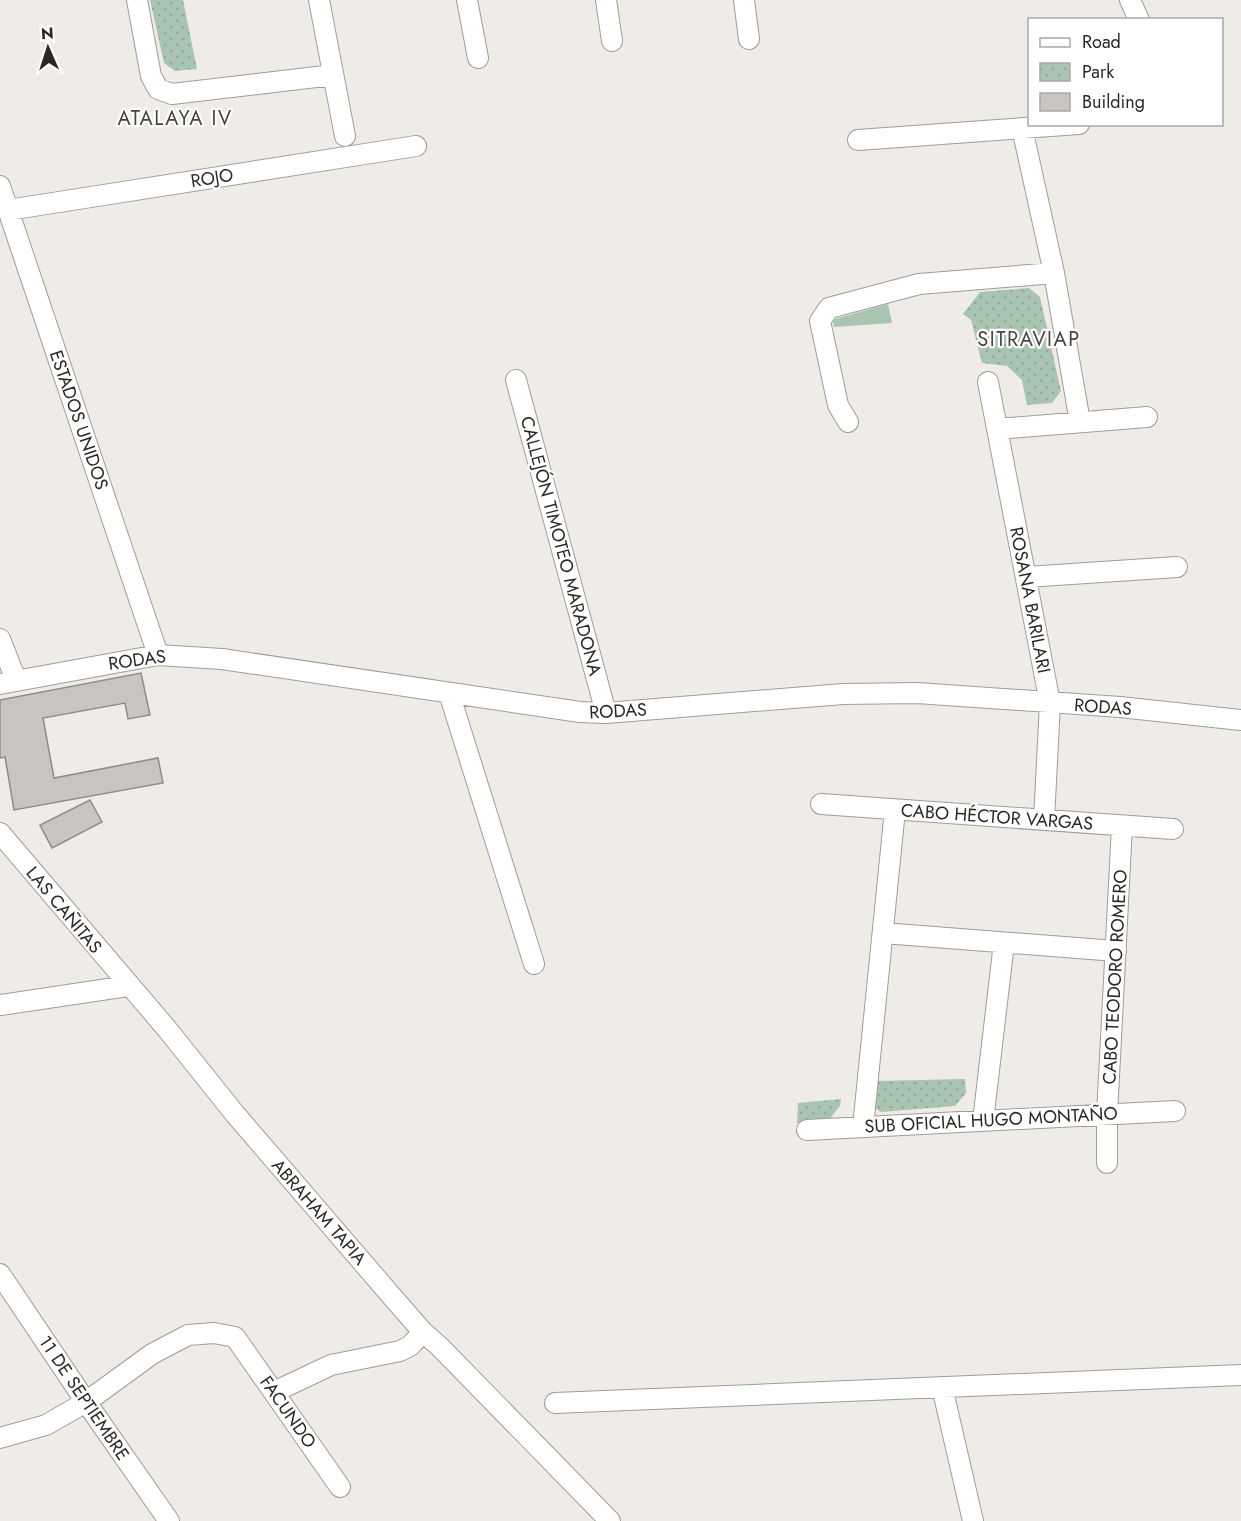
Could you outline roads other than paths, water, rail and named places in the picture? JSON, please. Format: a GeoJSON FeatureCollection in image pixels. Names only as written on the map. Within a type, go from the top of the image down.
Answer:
{"type":"FeatureCollection","features":[{"type":"Feature","properties":{"kind":"street"},"geometry":{"type":"LineString","coordinates":[[137,0],[151,76],[158,89],[172,93],[333,75]]}},
{"type":"Feature","properties":{"kind":"street"},"geometry":{"type":"LineString","coordinates":[[319,0],[345,136]]}},
{"type":"Feature","properties":{"kind":"street"},"geometry":{"type":"LineString","coordinates":[[467,0],[478,58]]}},
{"type":"Feature","properties":{"kind":"street"},"geometry":{"type":"LineString","coordinates":[[606,0],[612,41]]}},
{"type":"Feature","properties":{"kind":"street"},"geometry":{"type":"LineString","coordinates":[[744,0],[749,39]]}},
{"type":"Feature","properties":{"kind":"street"},"geometry":{"type":"LineString","coordinates":[[1130,0],[1137,18]]}},
{"type":"Feature","properties":{"kind":"street"},"geometry":{"type":"LineString","coordinates":[[858,140],[1050,126]]}},
{"type":"Feature","properties":{"kind":"street"},"geometry":{"type":"LineString","coordinates":[[1022,128],[1054,273],[1080,422]]}},
{"type":"Feature","properties":{"kind":"street","name":"ROJO"},"geometry":{"type":"LineString","coordinates":[[8,210],[417,146]]}},
{"type":"Feature","properties":{"kind":"street","name":"ESTADOS UNIDOS"},"geometry":{"type":"LineString","coordinates":[[0,186],[158,655]]}},
{"type":"Feature","properties":{"kind":"street"},"geometry":{"type":"LineString","coordinates":[[848,422],[838,405],[820,321],[829,308],[919,284],[1054,273]]}},
{"type":"Feature","properties":{"kind":"street","name":"CALLEJÓN TIMOTEO MARADONA"},"geometry":{"type":"LineString","coordinates":[[516,380],[606,713]]}},
{"type":"Feature","properties":{"kind":"street","name":"ROSANA BARILARI"},"geometry":{"type":"LineString","coordinates":[[988,382],[1050,703],[1044,820]]}},
{"type":"Feature","properties":{"kind":"street"},"geometry":{"type":"LineString","coordinates":[[997,429],[1148,417]]}},
{"type":"Feature","properties":{"kind":"street"},"geometry":{"type":"LineString","coordinates":[[1026,577],[1176,567]]}},
{"type":"Feature","properties":{"kind":"street"},"geometry":{"type":"LineString","coordinates":[[0,639],[8,682]]}},
{"type":"Feature","properties":{"kind":"street","name":"RODAS"},"geometry":{"type":"LineString","coordinates":[[8,682],[158,655],[222,659],[580,712],[606,713],[843,694],[917,693],[1120,707],[1241,720]]}},
{"type":"Feature","properties":{"kind":"street"},"geometry":{"type":"LineString","coordinates":[[449,693],[534,963]]}},
{"type":"Feature","properties":{"kind":"street","name":"CABO HÉCTOR VARGAS"},"geometry":{"type":"LineString","coordinates":[[821,804],[1173,830]]}},
{"type":"Feature","properties":{"kind":"street"},"geometry":{"type":"LineString","coordinates":[[863,1126],[895,810]]}},
{"type":"Feature","properties":{"kind":"street","name":"CABO TEODORO ROMERO"},"geometry":{"type":"LineString","coordinates":[[1107,1163],[1107,1115],[1122,826]]}},
{"type":"Feature","properties":{"kind":"street","name":"LAS CAÑITAS"},"geometry":{"type":"LineString","coordinates":[[0,833],[128,986]]}},
{"type":"Feature","properties":{"kind":"street"},"geometry":{"type":"LineString","coordinates":[[883,933],[1116,951]]}},
{"type":"Feature","properties":{"kind":"street"},"geometry":{"type":"LineString","coordinates":[[983,1121],[1004,943]]}},
{"type":"Feature","properties":{"kind":"street"},"geometry":{"type":"LineString","coordinates":[[0,1005],[128,986]]}},
{"type":"Feature","properties":{"kind":"street","name":"ABRAHAM TAPIA"},"geometry":{"type":"LineString","coordinates":[[128,986],[423,1332],[610,1521]]}},
{"type":"Feature","properties":{"kind":"street","name":"SUB OFICIAL HUGO MONTAÑO"},"geometry":{"type":"LineString","coordinates":[[807,1130],[1175,1112]]}},
{"type":"Feature","properties":{"kind":"street","name":"11 DE SEPTIEMBRE"},"geometry":{"type":"LineString","coordinates":[[0,1274],[169,1521]]}},
{"type":"Feature","properties":{"kind":"street"},"geometry":{"type":"LineString","coordinates":[[274,1392],[331,1365],[400,1351],[410,1346],[423,1332]]}},
{"type":"Feature","properties":{"kind":"street","name":"FACUNDO"},"geometry":{"type":"LineString","coordinates":[[86,1402],[152,1354],[188,1335],[214,1333],[235,1337],[340,1487]]}},
{"type":"Feature","properties":{"kind":"street"},"geometry":{"type":"LineString","coordinates":[[555,1403],[1241,1375]]}},
{"type":"Feature","properties":{"kind":"street"},"geometry":{"type":"LineString","coordinates":[[942,1387],[973,1521]]}},
{"type":"Feature","properties":{"kind":"street"},"geometry":{"type":"LineString","coordinates":[[0,1438],[46,1425],[86,1402]]}},
{"type":"Feature","properties":{"kind":"district","name":"ATALAYA IV"},"geometry":{"type":"Point","coordinates":[175,118]}},
{"type":"Feature","properties":{"kind":"district","name":"SITRAVIAP"},"geometry":{"type":"Point","coordinates":[1029,339]}}]}
